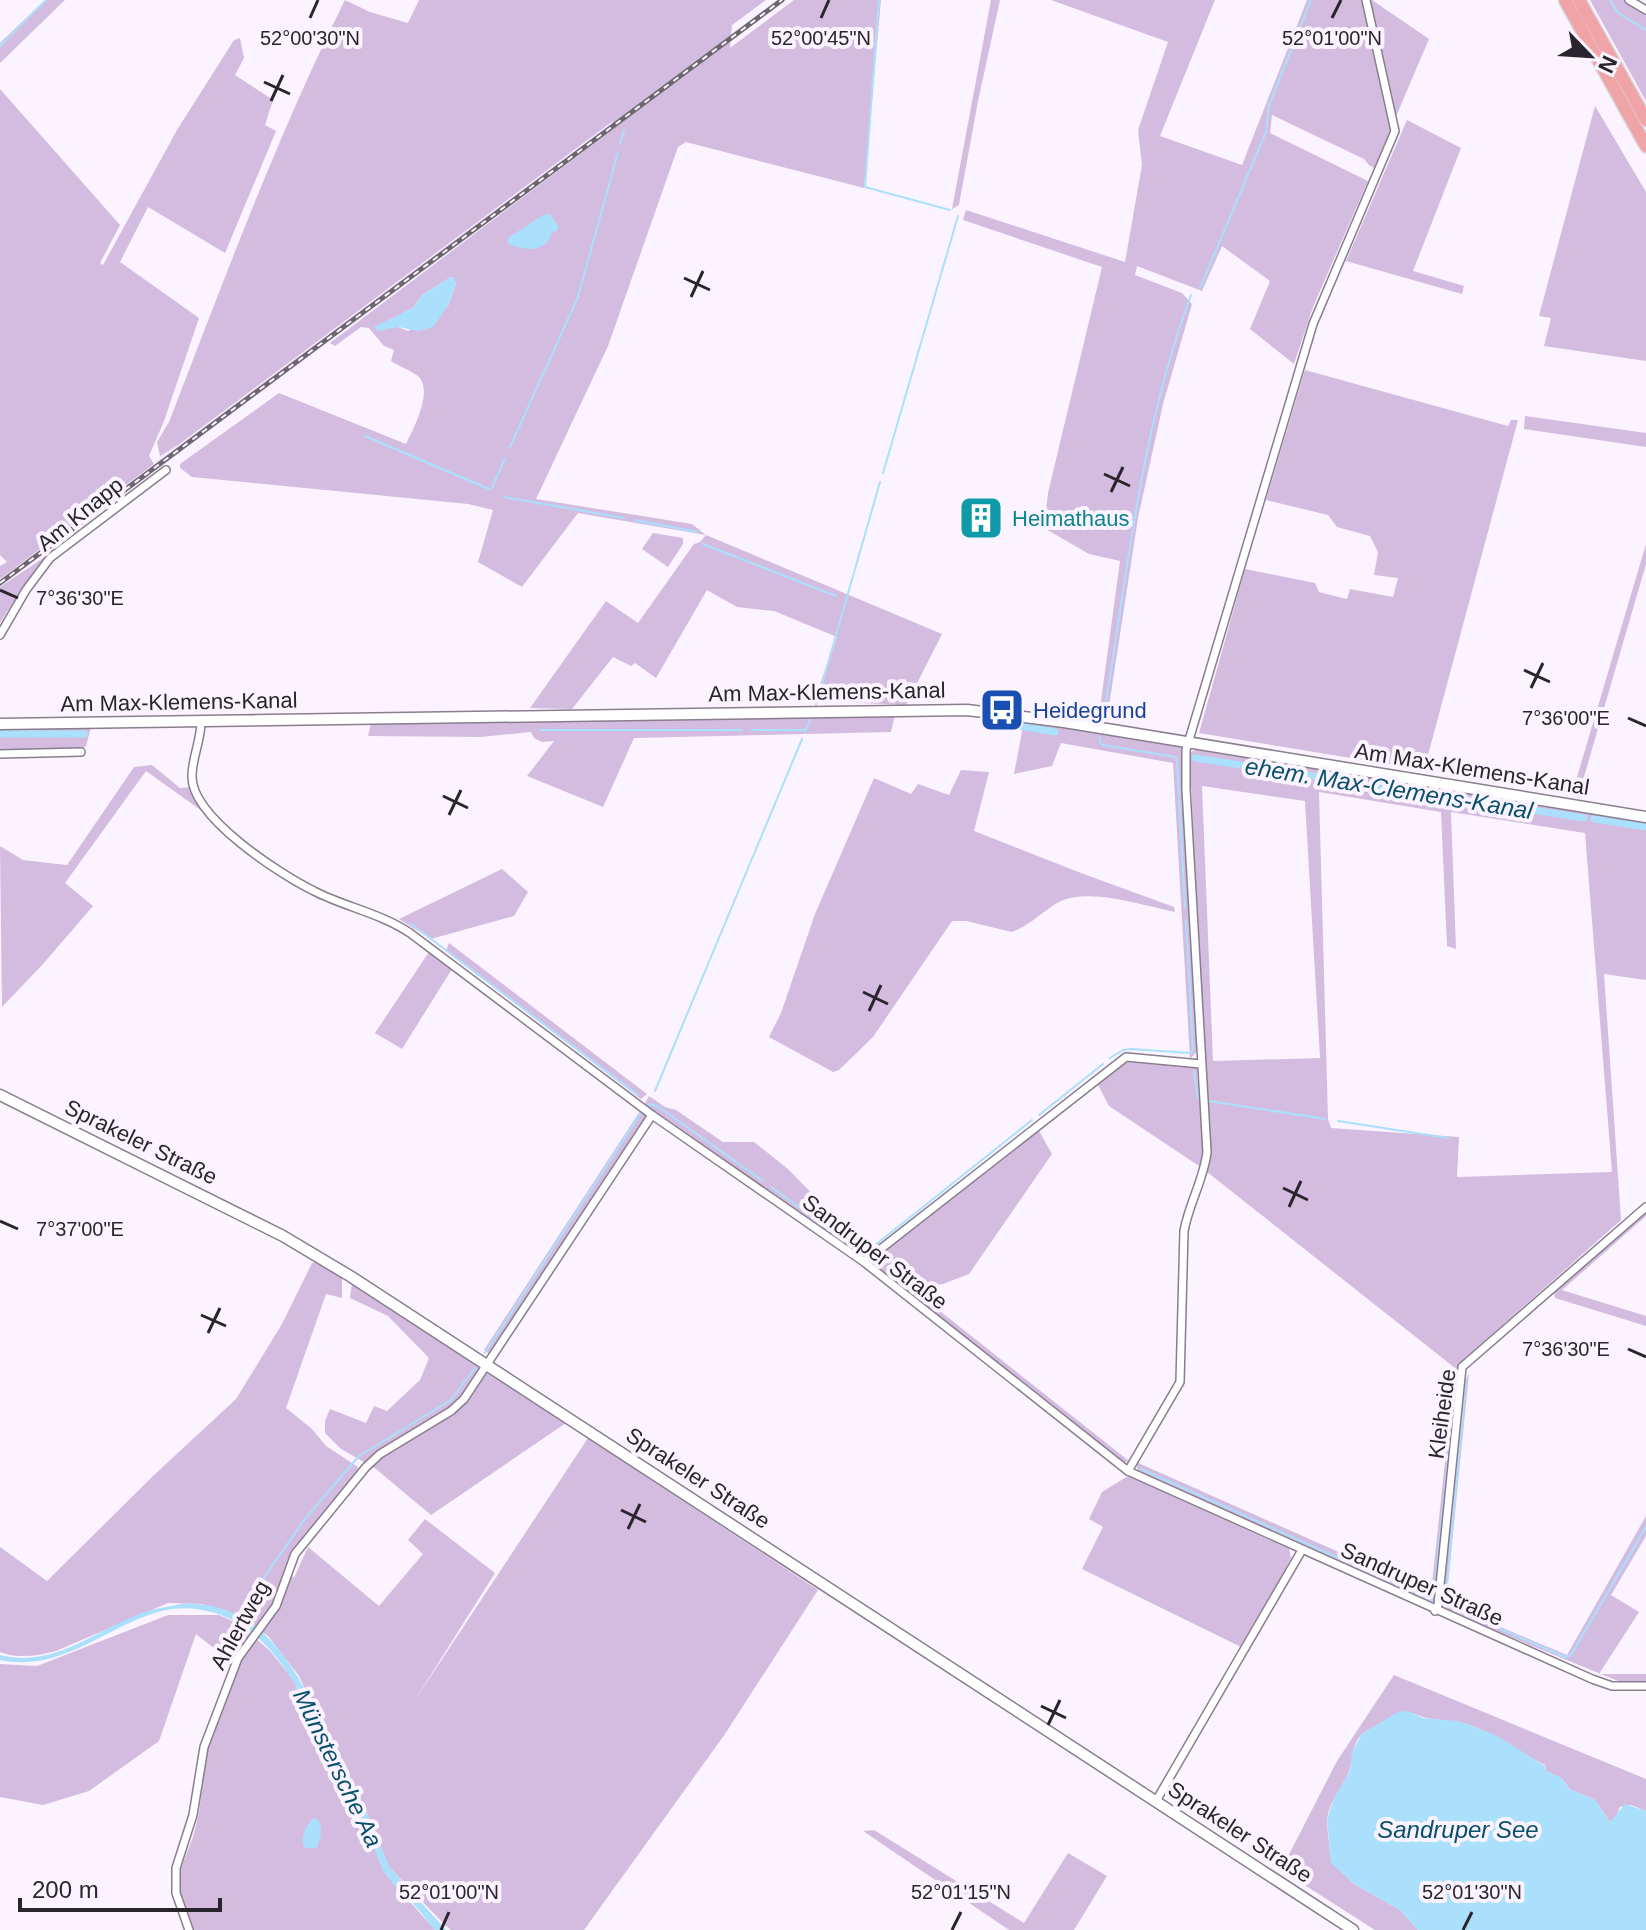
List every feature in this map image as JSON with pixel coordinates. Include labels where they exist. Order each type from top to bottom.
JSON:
[{"type":"highway","points":[[1565,0],[1646,146]]},
{"type":"highway","points":[[1579,0],[1646,120]]},
{"type":"main road","name":"Am Max-Klemens-Kanal","points":[[0,724],[963,710],[1188,742],[1646,817]]},
{"type":"main road","name":"Sprakeler Straße","points":[[0,1095],[283,1236],[390,1301],[1353,1930]]},
{"type":"street","points":[[1128,1471],[1180,1382],[1184,1231],[1205,1170],[1207,1152],[1186,789],[1188,742],[1313,324],[1395,131],[1366,0]]},
{"type":"street","points":[[1629,0],[1646,10]]},
{"type":"street","name":"Am Knapp","points":[[0,635],[32,580],[50,558],[166,470]]},
{"type":"street","name":"Sandruper Straße","points":[[201,722],[192,777],[202,804],[215,823],[303,885],[403,928],[647,1111],[864,1262],[1128,1471],[1435,1611],[1612,1686],[1646,1686]]},
{"type":"street","points":[[0,754],[81,752]]},
{"type":"street","points":[[864,1262],[1126,1057],[1201,1064]]},
{"type":"street","name":"Ahlertweg","points":[[189,1930],[176,1893],[176,1868],[193,1815],[204,1747],[235,1665],[279,1598],[295,1554],[380,1454],[451,1411],[464,1399],[647,1111]]},
{"type":"street","name":"Kleiheide","points":[[1435,1611],[1440,1589],[1462,1367],[1646,1207]]},
{"type":"street","points":[[1156,1801],[1302,1550]]},
{"type":"shaded area","points":[[45,0],[65,0],[0,63],[0,43]]},
{"type":"shaded area","points":[[345,0],[370,12],[408,23],[419,0],[766,0],[732,25],[730,48],[794,0],[881,0],[864,188],[686,142],[678,147],[608,346],[536,499],[692,524],[706,535],[578,513],[522,587],[478,562],[493,510],[468,504],[192,477],[180,468],[180,464],[279,393],[406,444],[423,401],[423,384],[419,377],[391,361],[394,350],[384,346],[369,328],[361,327],[335,346],[330,343],[608,133],[613,121],[160,456],[157,442],[169,422],[252,209]],"holes":[[[451,277],[456,284],[448,306],[408,331],[398,327],[375,327],[413,308],[422,295]]]},
{"type":"shaded area","points":[[777,0],[787,0],[0,587],[0,579],[20,562],[154,464],[160,456]]},
{"type":"shaded area","points":[[991,0],[1000,0],[959,205],[952,209]]},
{"type":"shaded area","points":[[1051,0],[1215,0],[1160,136],[1242,165],[1307,0],[1372,0],[1429,39],[1374,168],[1364,159],[1272,115],[1270,133],[1368,181],[1313,307],[1294,364],[1250,329],[1270,281],[1222,246],[1202,291],[1137,266],[1135,275],[1182,293],[1192,304],[1163,404],[1138,518],[1106,725],[1098,723],[1120,561],[1089,554],[1044,528],[1048,493],[1102,267],[963,220],[966,210],[1125,262],[1142,165],[1138,130],[1168,42]]},
{"type":"shaded area","points":[[1590,0],[1626,0],[1646,13],[1646,101]]},
{"type":"shaded area","points":[[240,38],[244,58],[235,75],[273,100],[265,125],[276,131],[225,253],[148,207],[120,262],[199,318],[149,456],[154,464],[0,579],[0,566],[7,562],[0,555],[0,89],[120,225],[100,263],[103,265],[177,130],[234,40]]},
{"type":"shaded area","points":[[1595,106],[1646,192],[1646,361],[1544,346],[1551,318],[1539,316]]},
{"type":"shaded area","points":[[1407,120],[1461,148],[1413,271],[1464,286],[1462,294],[1346,261]]},
{"type":"shaded area","points":[[1305,370],[1508,426],[1511,420],[1518,420],[1424,770],[1199,733],[1245,569],[1315,583],[1319,592],[1347,599],[1350,589],[1393,597],[1398,578],[1374,575],[1378,552],[1370,536],[1337,527],[1328,515],[1266,500]]},
{"type":"shaded area","points":[[1525,416],[1646,433],[1646,447],[1524,429]]},
{"type":"shaded area","points":[[653,533],[683,538],[683,544],[668,567],[642,549]]},
{"type":"shaded area","points":[[706,535],[942,634],[906,705],[814,701],[837,637],[774,611],[737,607],[707,590],[656,678],[635,663],[631,666],[613,657],[572,709],[530,708],[606,601],[638,623],[694,544]]},
{"type":"shaded area","points":[[1646,544],[1646,564],[1579,794],[1572,794]]},
{"type":"shaded area","points":[[52,552],[24,585],[0,623],[0,587]]},
{"type":"shaded area","points":[[895,715],[891,732],[634,738],[603,807],[527,776],[554,741],[542,742],[534,738],[531,732],[481,737],[368,736],[371,723]]},
{"type":"shaded area","points":[[1024,721],[1179,745],[1182,749],[1198,1045],[1190,1059],[1173,763],[1061,743],[1052,766],[1014,774]]},
{"type":"shaded area","points":[[91,727],[86,746],[82,749],[0,750],[0,728]]},
{"type":"shaded area","points":[[1197,749],[1646,822],[1646,980],[1604,974],[1621,1220],[1461,1362],[1435,1601],[1431,1603],[1138,1471],[1136,1462],[1431,1593],[1455,1368],[1202,1168],[1109,1106],[1097,1083],[1128,1062],[1197,1068],[1199,1101],[1208,1102],[1205,1097],[1191,752]],"holes":[[[1202,786],[1305,801],[1320,1058],[1213,1061]],[[1319,792],[1441,812],[1447,946],[1456,949],[1451,812],[1585,833],[1612,1172],[1457,1177],[1459,1137],[1331,1128],[1328,1119]]]},
{"type":"shaded area","points":[[152,765],[180,788],[190,787],[202,811],[146,771],[65,883],[93,906],[2,1007],[0,846],[23,860],[67,865],[134,767]]},
{"type":"shaded area","points":[[961,770],[989,772],[974,831],[1174,907],[1175,912],[1117,899],[1086,896],[1059,902],[1012,932],[966,921],[952,921],[873,1037],[839,1070],[833,1072],[769,1037],[781,1013],[815,914],[874,778],[911,794],[918,784],[949,795]]},
{"type":"shaded area","points":[[502,869],[528,892],[514,916],[431,939],[399,919]]},
{"type":"shaded area","points":[[449,943],[647,1094],[641,1099],[446,951]]},
{"type":"shaded area","points":[[429,952],[452,969],[402,1049],[375,1033]]},
{"type":"shaded area","points":[[649,1096],[723,1142],[754,1142],[788,1169],[870,1253],[861,1255],[644,1105]]},
{"type":"shaded area","points":[[640,1111],[647,1116],[491,1355],[484,1350]]},
{"type":"shaded area","points":[[1038,1129],[1052,1154],[969,1274],[943,1284],[912,1289],[1129,1461],[1124,1463],[875,1266],[880,1254]]},
{"type":"shaded area","points":[[1646,1211],[1646,1216],[1562,1290],[1646,1316],[1646,1326],[1555,1298],[1554,1293]]},
{"type":"shaded area","points":[[317,1262],[342,1275],[342,1298],[326,1294],[286,1408],[312,1429],[326,1446],[358,1467],[357,1473],[291,1553],[285,1567],[294,1578],[308,1547],[379,1606],[423,1554],[408,1540],[425,1519],[495,1573],[415,1700],[588,1438],[818,1590],[725,1734],[584,1930],[451,1930],[445,1925],[388,1866],[364,1806],[351,1791],[299,1676],[268,1636],[250,1623],[202,1604],[168,1603],[56,1651],[28,1656],[0,1652],[0,1547],[47,1581],[236,1399],[282,1324],[312,1263]]},
{"type":"shaded area","points":[[352,1282],[566,1423],[431,1515],[376,1469],[341,1449],[325,1433],[325,1421],[330,1409],[366,1423],[374,1406],[387,1411],[420,1380],[429,1358],[388,1316],[350,1298]]},
{"type":"shaded area","points":[[1469,1373],[1446,1604],[1567,1655],[1646,1516],[1646,1536],[1611,1595],[1639,1612],[1599,1673],[1442,1609]]},
{"type":"shaded area","points":[[1128,1476],[1289,1549],[1291,1558],[1243,1648],[1082,1569],[1103,1527],[1089,1519],[1102,1492]]},
{"type":"shaded area","points":[[168,1615],[219,1615],[241,1625],[270,1651],[292,1678],[341,1785],[362,1819],[389,1878],[435,1930],[193,1930],[179,1891],[179,1873],[199,1813],[207,1749],[234,1673],[225,1657],[196,1634],[159,1741],[89,1791],[43,1805],[0,1797],[0,1664],[37,1666]]},
{"type":"shaded area","points":[[1601,1674],[1646,1674],[1646,1681],[1618,1681]]},
{"type":"shaded area","points":[[1394,1675],[1646,1779],[1646,1811],[1631,1805],[1620,1807],[1610,1822],[1595,1800],[1571,1790],[1562,1779],[1546,1771],[1545,1765],[1473,1726],[1413,1713],[1368,1730],[1357,1740],[1350,1769],[1327,1820],[1332,1863],[1354,1884],[1400,1910],[1418,1930],[1375,1930],[1281,1870],[1337,1761]]},
{"type":"shaded area","points":[[874,1830],[1024,1923],[1068,1853],[1107,1876],[1074,1930],[1009,1930],[863,1831]]},
{"type":"water","points":[[550,214],[558,226],[545,244],[529,249],[508,244],[508,238],[543,215]]},
{"type":"water","points":[[454,277],[456,284],[448,306],[433,327],[418,331],[398,327],[378,331],[374,327],[413,308],[422,295]]},
{"type":"water","name":"Münstersche Aa","points":[[181,1604],[216,1607],[246,1620],[271,1641],[292,1667],[309,1697],[351,1791],[364,1806],[390,1868],[446,1930],[435,1930],[386,1875],[366,1826],[342,1789],[305,1702],[271,1651],[250,1631],[225,1617],[196,1609],[171,1609],[147,1615],[53,1658],[27,1662],[0,1660],[0,1655],[39,1657],[57,1652],[145,1612]]},
{"type":"water","name":"Sandruper See","points":[[1408,1711],[1423,1718],[1458,1721],[1499,1737],[1545,1766],[1546,1771],[1560,1777],[1571,1790],[1595,1800],[1610,1822],[1625,1804],[1646,1811],[1646,1930],[1418,1930],[1400,1910],[1354,1884],[1331,1863],[1327,1819],[1334,1798],[1350,1771],[1352,1752],[1362,1734],[1398,1712]]},
{"type":"water","points":[[316,1818],[321,1829],[317,1848],[304,1848],[304,1833],[312,1819]]},
{"type":"waterway","points":[[0,46],[46,0]]},
{"type":"waterway","points":[[879,0],[865,187],[950,210]]},
{"type":"waterway","points":[[1200,288],[1266,132],[1269,105],[1311,0]]},
{"type":"waterway","points":[[1610,0],[1618,13],[1646,30]]},
{"type":"waterway","points":[[620,144],[624,130]]},
{"type":"waterway","points":[[510,447],[578,297],[618,152]]},
{"type":"waterway","points":[[883,473],[958,216]]},
{"type":"waterway","points":[[1103,720],[1147,452],[1159,399],[1191,295]]},
{"type":"waterway","points":[[365,436],[489,489]]},
{"type":"waterway","points":[[492,488],[505,458]]},
{"type":"waterway","points":[[816,705],[880,482]]},
{"type":"waterway","points":[[504,497],[624,518]]},
{"type":"waterway","points":[[635,520],[697,532]]},
{"type":"waterway","points":[[703,544],[836,596]]},
{"type":"waterway","points":[[805,732],[810,719]]},
{"type":"waterway","name":"ehem. Max-Clemens-Kanal","points":[[1008,724],[1055,732]]},
{"type":"waterway","points":[[540,730],[742,730]]},
{"type":"waterway","points":[[752,730],[806,730]]},
{"type":"waterway","name":"ehem. Max-Clemens-Kanal","points":[[0,734],[84,734]]},
{"type":"waterway","points":[[1100,737],[1103,745],[1175,757],[1177,760],[1185,908]]},
{"type":"waterway","points":[[655,1091],[802,739]]},
{"type":"waterway","name":"ehem. Max-Clemens-Kanal","points":[[1195,758],[1584,818]]},
{"type":"waterway","name":"ehem. Max-Clemens-Kanal","points":[[1594,819],[1646,827]]},
{"type":"waterway","points":[[1110,1058],[1131,1049],[1191,1053],[1186,920]]},
{"type":"waterway","points":[[410,923],[638,1095]]},
{"type":"waterway","points":[[1039,1115],[1103,1064]]},
{"type":"waterway","points":[[1194,1071],[1197,1097]]},
{"type":"waterway","points":[[1209,1101],[1326,1119]]},
{"type":"waterway","points":[[646,1106],[652,1104],[660,1108],[763,1181]]},
{"type":"waterway","points":[[485,1353],[642,1111]]},
{"type":"waterway","points":[[869,1250],[1032,1120]]},
{"type":"waterway","points":[[1338,1121],[1448,1138]]},
{"type":"waterway","points":[[771,1187],[853,1246]]},
{"type":"waterway","points":[[250,1623],[259,1585],[304,1520],[359,1456],[451,1400],[475,1368]]},
{"type":"waterway","points":[[1431,1600],[1457,1379]]},
{"type":"waterway","points":[[1466,1382],[1445,1605],[1565,1657],[1571,1655],[1646,1527]]},
{"type":"waterway","points":[[1141,1469],[1432,1600]]},
{"type":"railway","points":[[0,583],[782,0]]},
{"type":"place","name":"Heimathaus","points":[[981,518]]},
{"type":"place","name":"Heidegrund","points":[[1002,710]]}]
